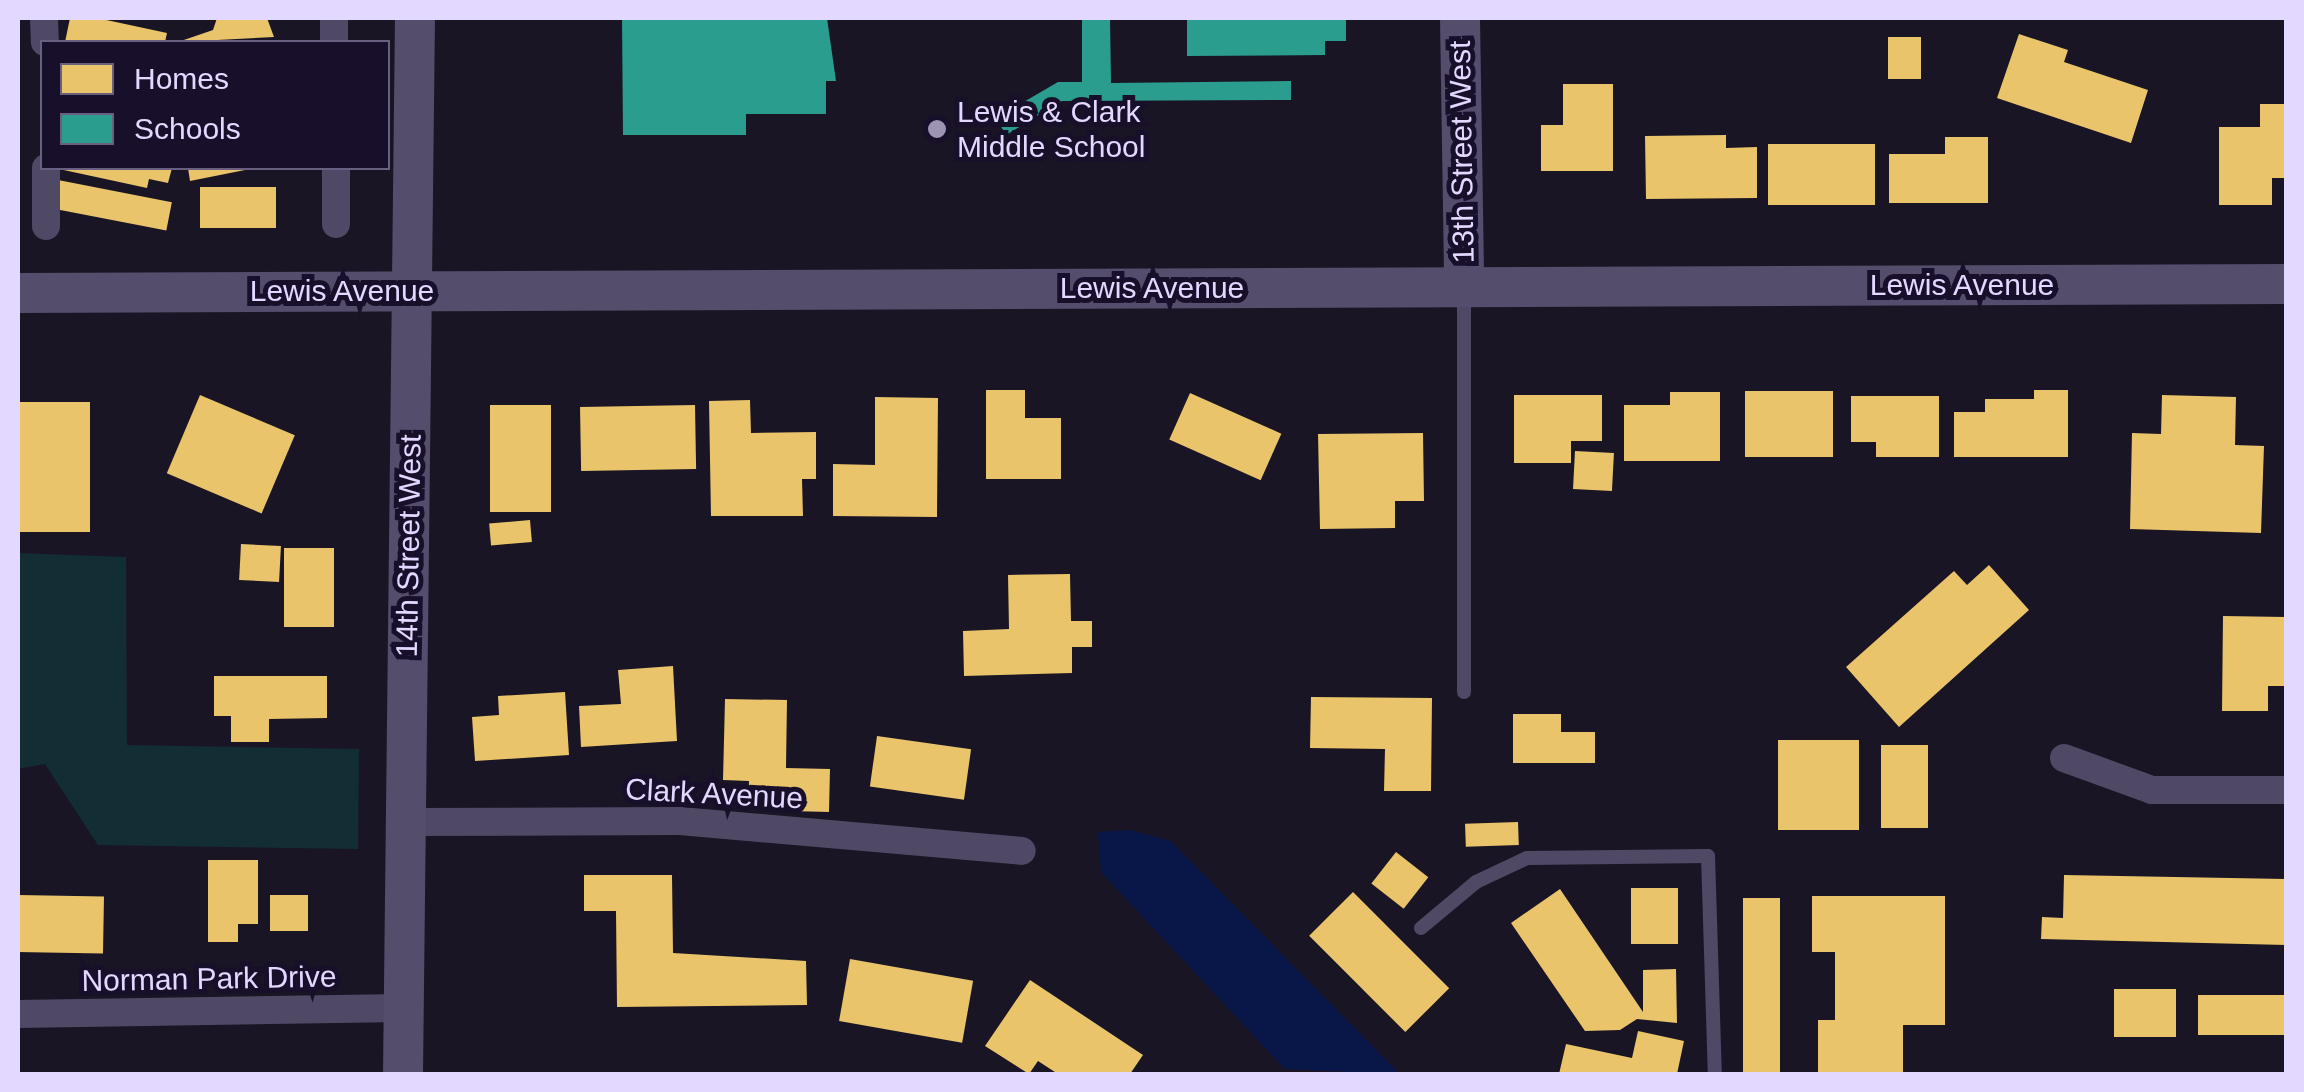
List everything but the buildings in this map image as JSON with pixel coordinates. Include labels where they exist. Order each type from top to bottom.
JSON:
[{"type":"street","name":"14th Street West","points":[[403,1074],[402,822],[414,291],[415,18]]},
{"type":"street","name":"13th Street West","points":[[1460,18],[1464,287]]},
{"type":"street","points":[[46,170],[46,226]]},
{"type":"street","points":[[336,170],[336,224]]},
{"type":"street","name":"Lewis Avenue","points":[[18,292],[2286,284]]},
{"type":"street","points":[[2064,758],[2152,790],[2286,790]]},
{"type":"street","name":"Clark Avenue","points":[[402,822],[680,820],[1022,851]]},
{"type":"street","name":"Norman Park Drive","points":[[18,1014],[402,1008]]},
{"type":"lane","points":[[1464,287],[1464,692]]},
{"type":"lane","points":[[1421,928],[1476,882],[1527,858],[1708,856],[1715,1074]]},
{"type":"green space","points":[[18,553],[126,557],[127,745],[359,749],[358,849],[98,845],[45,764],[18,769]]},
{"type":"shaded area","points":[[1130,830],[1171,841],[1400,1074],[1285,1069],[1101,872],[1098,832]]},
{"type":"place","name":"Lewis & Clark Middle School","points":[[937,129]]}]
